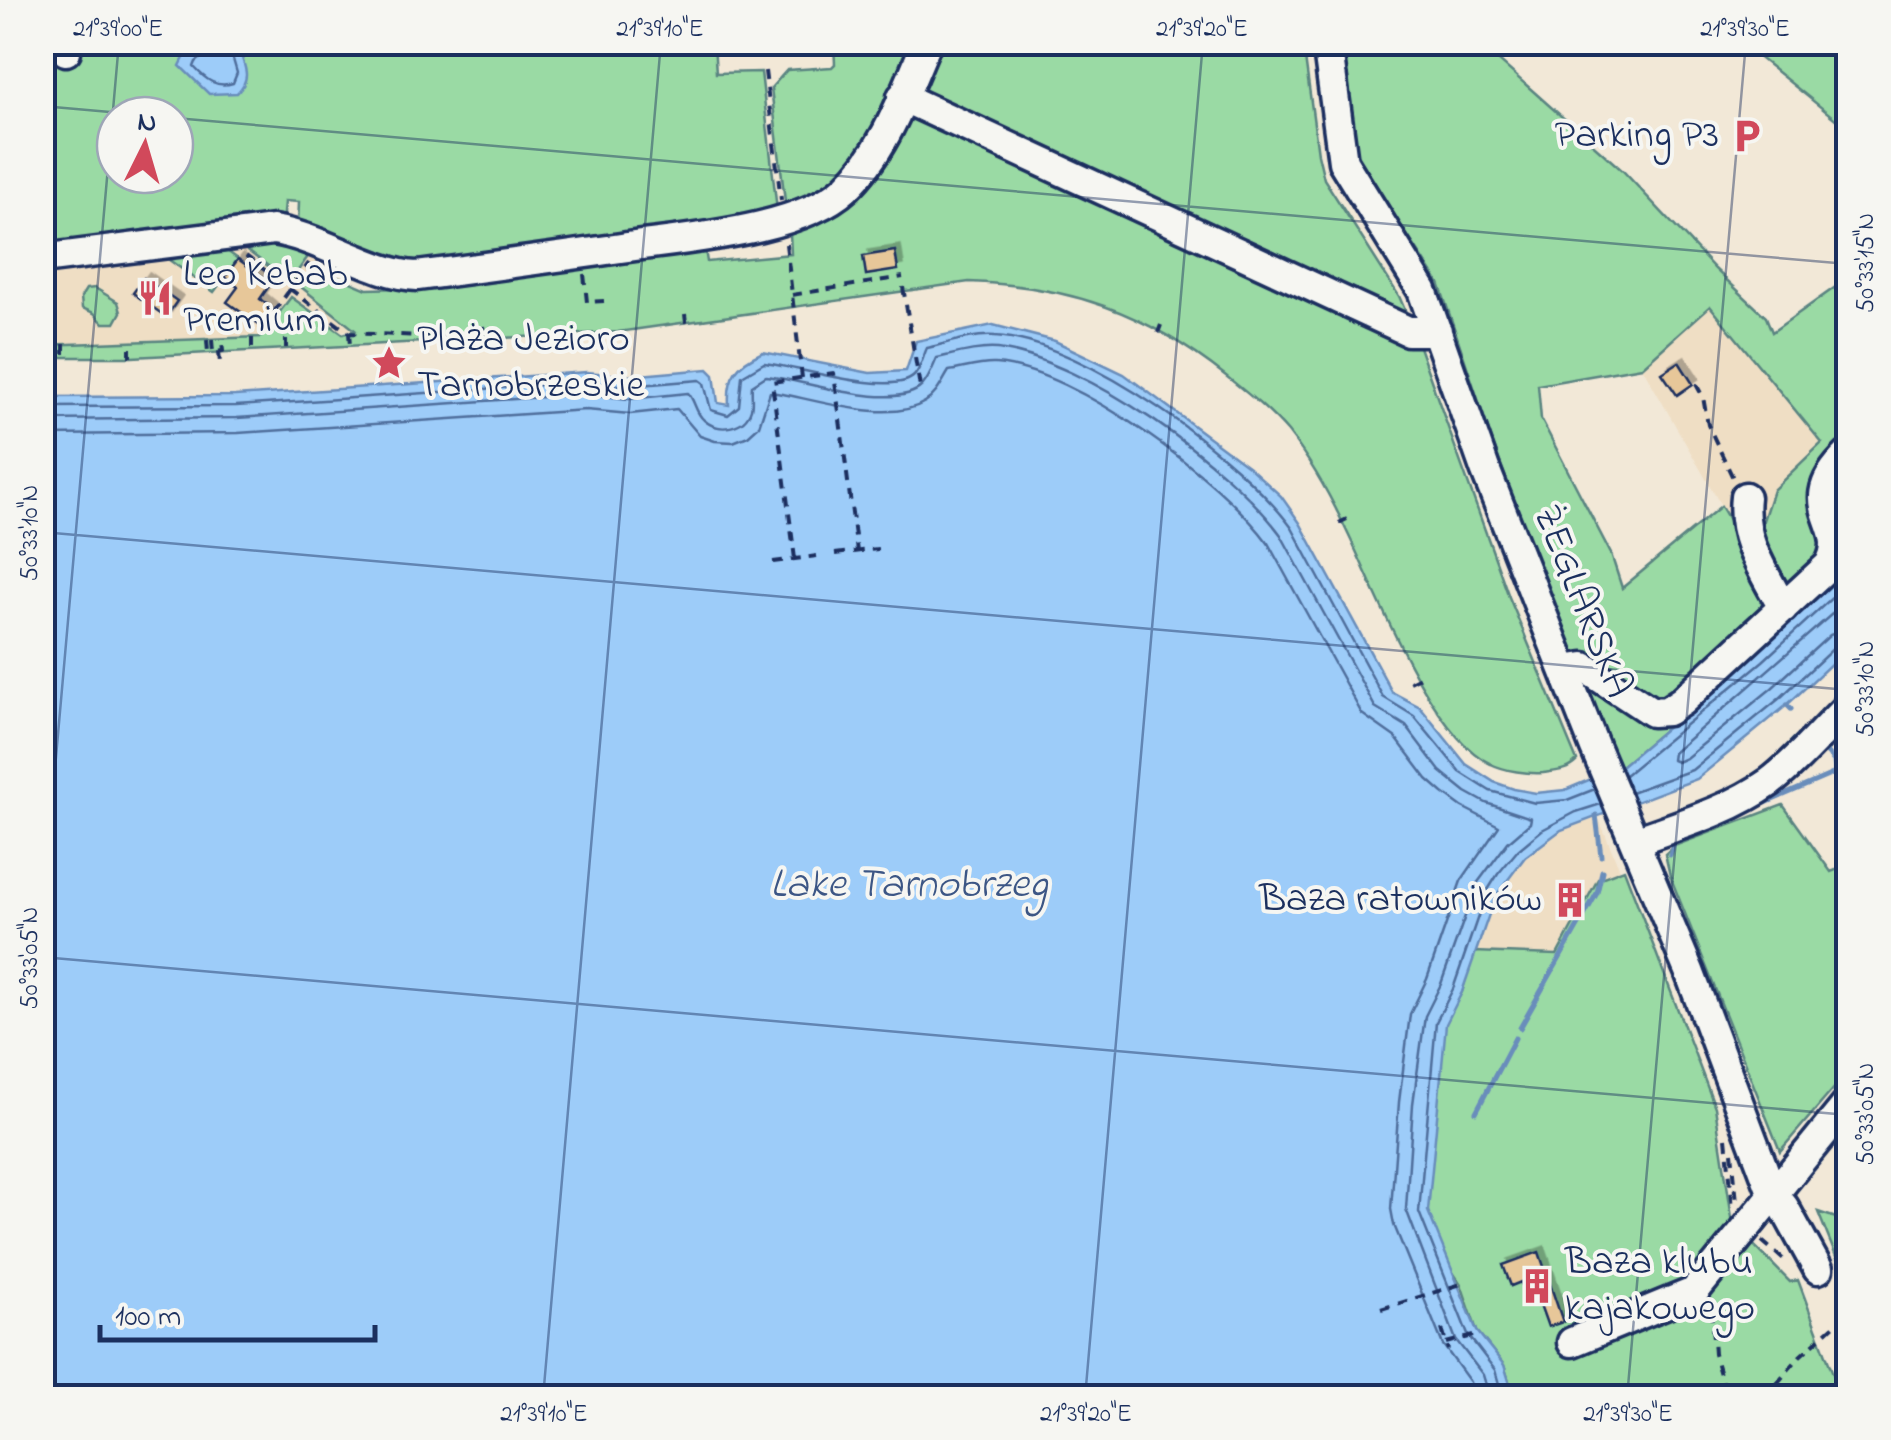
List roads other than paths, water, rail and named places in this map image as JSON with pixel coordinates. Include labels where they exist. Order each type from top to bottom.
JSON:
[{"type":"street","points":[[42,259],[273,230],[324,243],[407,276],[700,237],[783,219],[821,205],[842,192],[862,172],[926,42]]},
{"type":"street","name":"ŻEGLARSKA","points":[[1327,42],[1343,162],[1422,290],[1484,469],[1689,971],[1772,1192],[1818,1269]]},
{"type":"street","points":[[902,97],[1408,331],[1437,331]]},
{"type":"street","points":[[1564,670],[1584,667],[1652,712],[1666,711],[1682,701],[1834,557],[1834,540],[1822,494],[1830,474],[1848,455]]},
{"type":"street","points":[[1745,497],[1744,528],[1749,543],[1783,608]]},
{"type":"street","points":[[1632,832],[1699,819],[1760,788],[1773,780],[1848,706]]},
{"type":"street","points":[[1572,1342],[1697,1288],[1848,1102]]},
{"type":"water","points":[[206,43],[238,44],[246,75],[237,93],[209,94],[180,66],[185,56]]},
{"type":"water","name":"Lake Tarnobrzeg","points":[[993,325],[1055,341],[1124,374],[1249,467],[1281,496],[1300,523],[1392,692],[1420,707],[1466,764],[1494,782],[1514,789],[1536,793],[1565,790],[1620,767],[1848,570],[1848,648],[1787,705],[1697,779],[1561,830],[1525,857],[1495,897],[1462,992],[1446,1024],[1428,1211],[1477,1331],[1504,1365],[1514,1397],[43,1397],[42,397],[235,396],[587,372],[628,376],[708,369],[714,375],[718,403],[729,405],[732,378],[746,361],[763,352],[870,373],[906,371],[916,341]]},
{"type":"waterway","points":[[1787,705],[1791,709]]},
{"type":"waterway","points":[[1754,808],[1835,773],[1834,761],[1822,747]]},
{"type":"waterway","points":[[1835,760],[1848,751]]},
{"type":"waterway","points":[[1596,815],[1601,856]]},
{"type":"waterway","points":[[1670,855],[1675,840]]},
{"type":"waterway","points":[[1520,1028],[1597,893],[1602,871]]},
{"type":"waterway","points":[[1476,1112],[1515,1038]]},
{"type":"place","name":"Parking P3","points":[[1747,136]]},
{"type":"place","name":"Leo Kebab Premium","points":[[155,298]]},
{"type":"place","name":"Plaża Jezioro Tarnobrzeskie","points":[[389,363]]},
{"type":"place","name":"Baza ratowników","points":[[1570,900]]},
{"type":"place","name":"Baza klubu kajakowego","points":[[1537,1286]]}]
